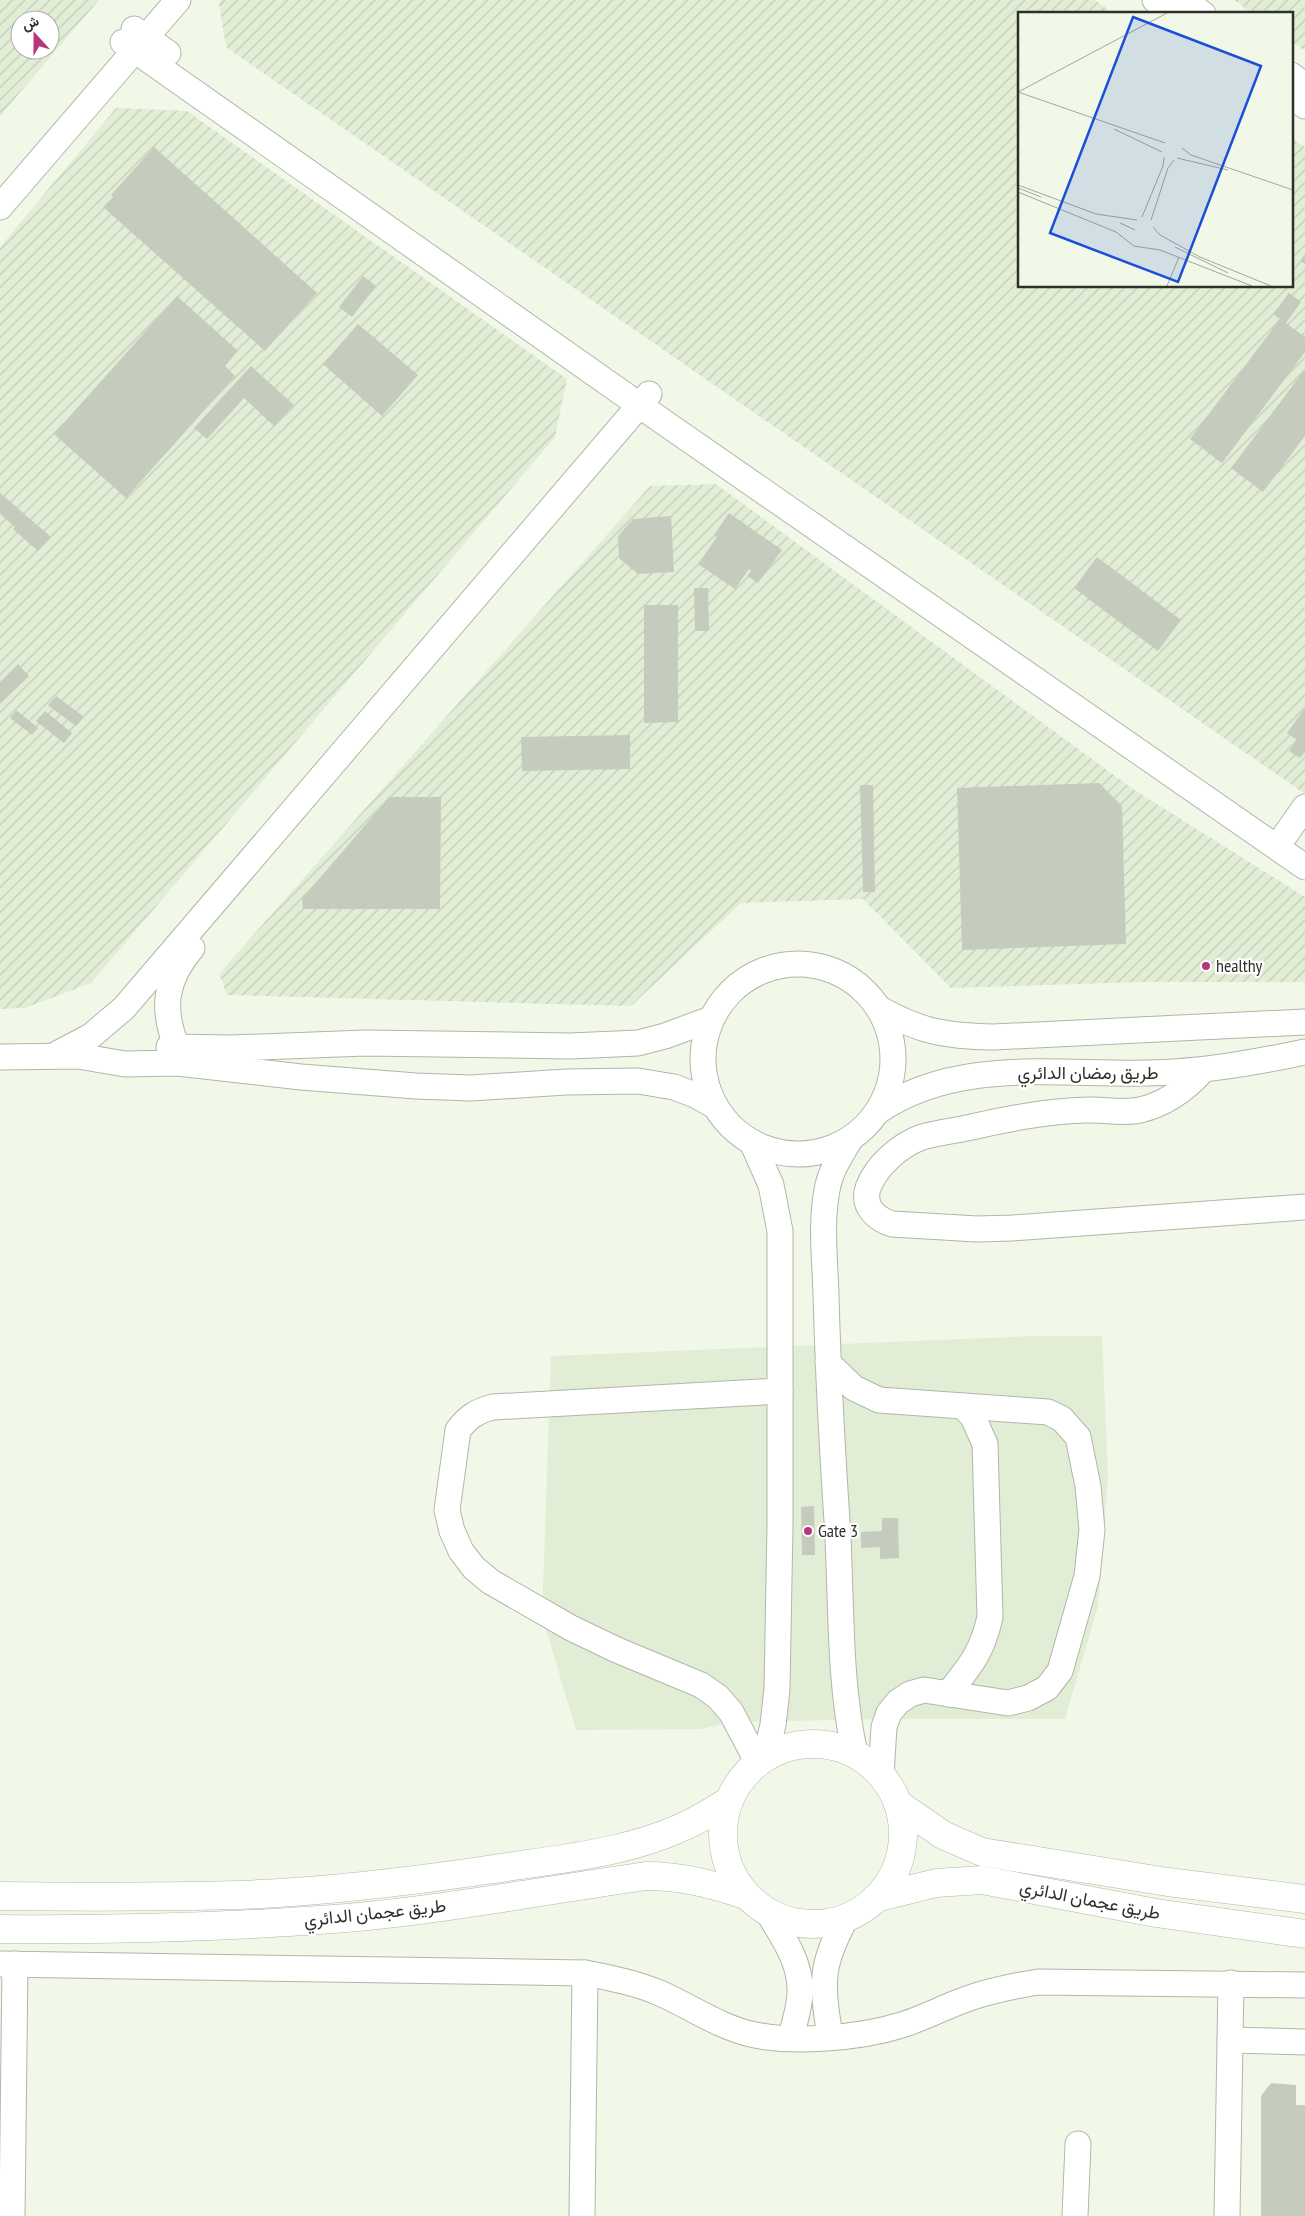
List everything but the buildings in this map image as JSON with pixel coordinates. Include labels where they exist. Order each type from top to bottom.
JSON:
[{"type":"main road","points":[[810,1744],[833,1746],[855,1754],[881,1775],[898,1804],[903,1829],[901,1854],[892,1878],[876,1898],[862,1910],[846,1918],[821,1924],[794,1923],[769,1914],[745,1894],[728,1866],[722,1833],[729,1801],[741,1780],[762,1760],[787,1748],[810,1744]]},
{"type":"main road","name":"طريق عجمان الدائري","points":[[0,1896],[145,1897],[241,1894],[344,1887],[442,1876],[606,1851],[638,1843],[693,1822],[729,1801]]},
{"type":"main road","name":"طريق عجمان الدائري","points":[[898,1804],[943,1835],[982,1852],[1194,1886],[1305,1899]]},
{"type":"main road","name":"طريق عجمان الدائري","points":[[0,1929],[242,1925],[348,1918],[455,1906],[646,1876],[674,1876],[745,1894]]},
{"type":"main road","name":"طريق عجمان الدائري","points":[[876,1898],[936,1883],[982,1880],[1156,1913],[1305,1934]]},
{"type":"street","points":[[0,207],[135,40],[159,0]]},
{"type":"street","points":[[0,185],[135,40],[178,0]]},
{"type":"street","points":[[1155,0],[1171,12]]},
{"type":"street","points":[[1184,0],[1200,12]]},
{"type":"street","points":[[135,40],[1305,867]]},
{"type":"street","points":[[1292,76],[1305,85]]},
{"type":"street","points":[[1292,97],[1305,106]]},
{"type":"street","points":[[650,404],[1305,853]]},
{"type":"street","points":[[177,1047],[170,1030],[167,1011],[168,992],[174,974],[184,958],[650,404]]},
{"type":"street","points":[[53,1056],[91,1036],[124,1008],[650,404]]},
{"type":"street","points":[[1283,838],[1305,807]]},
{"type":"street","points":[[851,1138],[827,1149],[802,1154],[776,1152],[752,1142],[731,1127],[715,1106],[704,1078],[703,1048],[711,1019],[727,995],[750,976],[778,965],[808,964],[836,970],[861,986],[880,1009],[891,1034],[894,1061],[889,1088],[877,1112],[851,1138],[834,1165],[828,1185],[825,1206],[829,1407],[844,1440],[852,1524],[852,1585],[841,1645],[848,1723],[855,1754]]},
{"type":"street","name":"طريق رمضان الدائري","points":[[880,1009],[923,1030],[954,1036],[1002,1037],[1305,1022]]},
{"type":"street","points":[[78,1056],[117,1048],[231,1048],[365,1043],[570,1046],[638,1043],[665,1036],[711,1019]]},
{"type":"street","name":"طريق رمضان الدائري","points":[[877,1112],[896,1099],[923,1087],[957,1078],[996,1073],[1146,1073],[1203,1070],[1305,1052]]},
{"type":"street","points":[[0,1057],[78,1056],[125,1064],[187,1064],[301,1077],[416,1086],[470,1088],[566,1082],[638,1081],[674,1087],[715,1106]]},
{"type":"street","points":[[1203,1070],[1178,1094],[1159,1104],[1140,1110],[1122,1112],[1087,1110],[1015,1117],[922,1138],[899,1149],[881,1167],[868,1188],[867,1201],[872,1212],[881,1220],[892,1224],[991,1229],[1305,1207]]},
{"type":"street","points":[[752,1142],[771,1185],[780,1231],[779,1398],[791,1435],[795,1456],[796,1572],[778,1640],[777,1689],[773,1725],[762,1760]]},
{"type":"street","points":[[828,1363],[854,1388],[879,1400],[1048,1412],[1062,1419],[1078,1437],[1088,1486],[1092,1530],[1087,1576],[1060,1671],[1047,1688],[1028,1698],[1008,1703],[924,1690],[910,1694],[898,1702],[889,1713],[884,1727],[881,1775]]},
{"type":"street","points":[[762,1760],[731,1712],[718,1697],[701,1685],[594,1639],[491,1582],[474,1568],[462,1551],[452,1531],[447,1510],[458,1430],[466,1419],[479,1410],[493,1407],[779,1398]]},
{"type":"street","points":[[948,1694],[977,1657],[985,1639],[990,1617],[985,1444],[973,1417],[963,1406]]},
{"type":"street","points":[[769,1914],[791,1952],[799,1972],[800,1993],[791,2038]]},
{"type":"street","points":[[830,2037],[823,1992],[824,1974],[836,1937],[846,1918]]},
{"type":"street","points":[[12,2216],[8,1964],[585,1973],[624,1980],[660,1993],[724,2026],[756,2035],[791,2038],[865,2034],[898,2026],[965,1999],[1001,1988],[1038,1982],[1305,1985]]},
{"type":"street","points":[[582,2216],[585,1973]]},
{"type":"street","points":[[1227,2216],[1231,1983]]},
{"type":"street","points":[[1230,2040],[1305,2042]]},
{"type":"street","points":[[1075,2216],[1078,2144]]},
{"type":"shaded area","points":[[0,0],[99,0],[60,46],[60,10],[10,10],[10,60],[48,60],[0,116]]},
{"type":"shaded area","points":[[221,0],[1095,0],[1111,12],[1018,12],[1018,288],[1292,288],[1292,139],[1305,147],[1305,794],[226,47],[219,3]]},
{"type":"shaded area","points":[[1234,0],[1305,0],[1305,51],[1292,42],[1292,12],[1250,12]]},
{"type":"shaded area","points":[[116,108],[187,111],[567,379],[555,437],[91,983],[25,1008],[0,1009],[0,247]]},
{"type":"shaded area","points":[[716,484],[1133,789],[1305,897],[1305,982],[1141,982],[951,988],[863,899],[741,903],[631,1006],[227,995],[219,974],[650,486]]},
{"type":"shaded area","points":[[1037,1336],[1102,1336],[1108,1477],[1098,1606],[1065,1719],[894,1719],[733,1722],[701,1729],[576,1730],[542,1616],[551,1356]]},
{"type":"place","name":"healthy","points":[[1206,966]]},
{"type":"place","name":"Gate 3","points":[[808,1531]]}]
